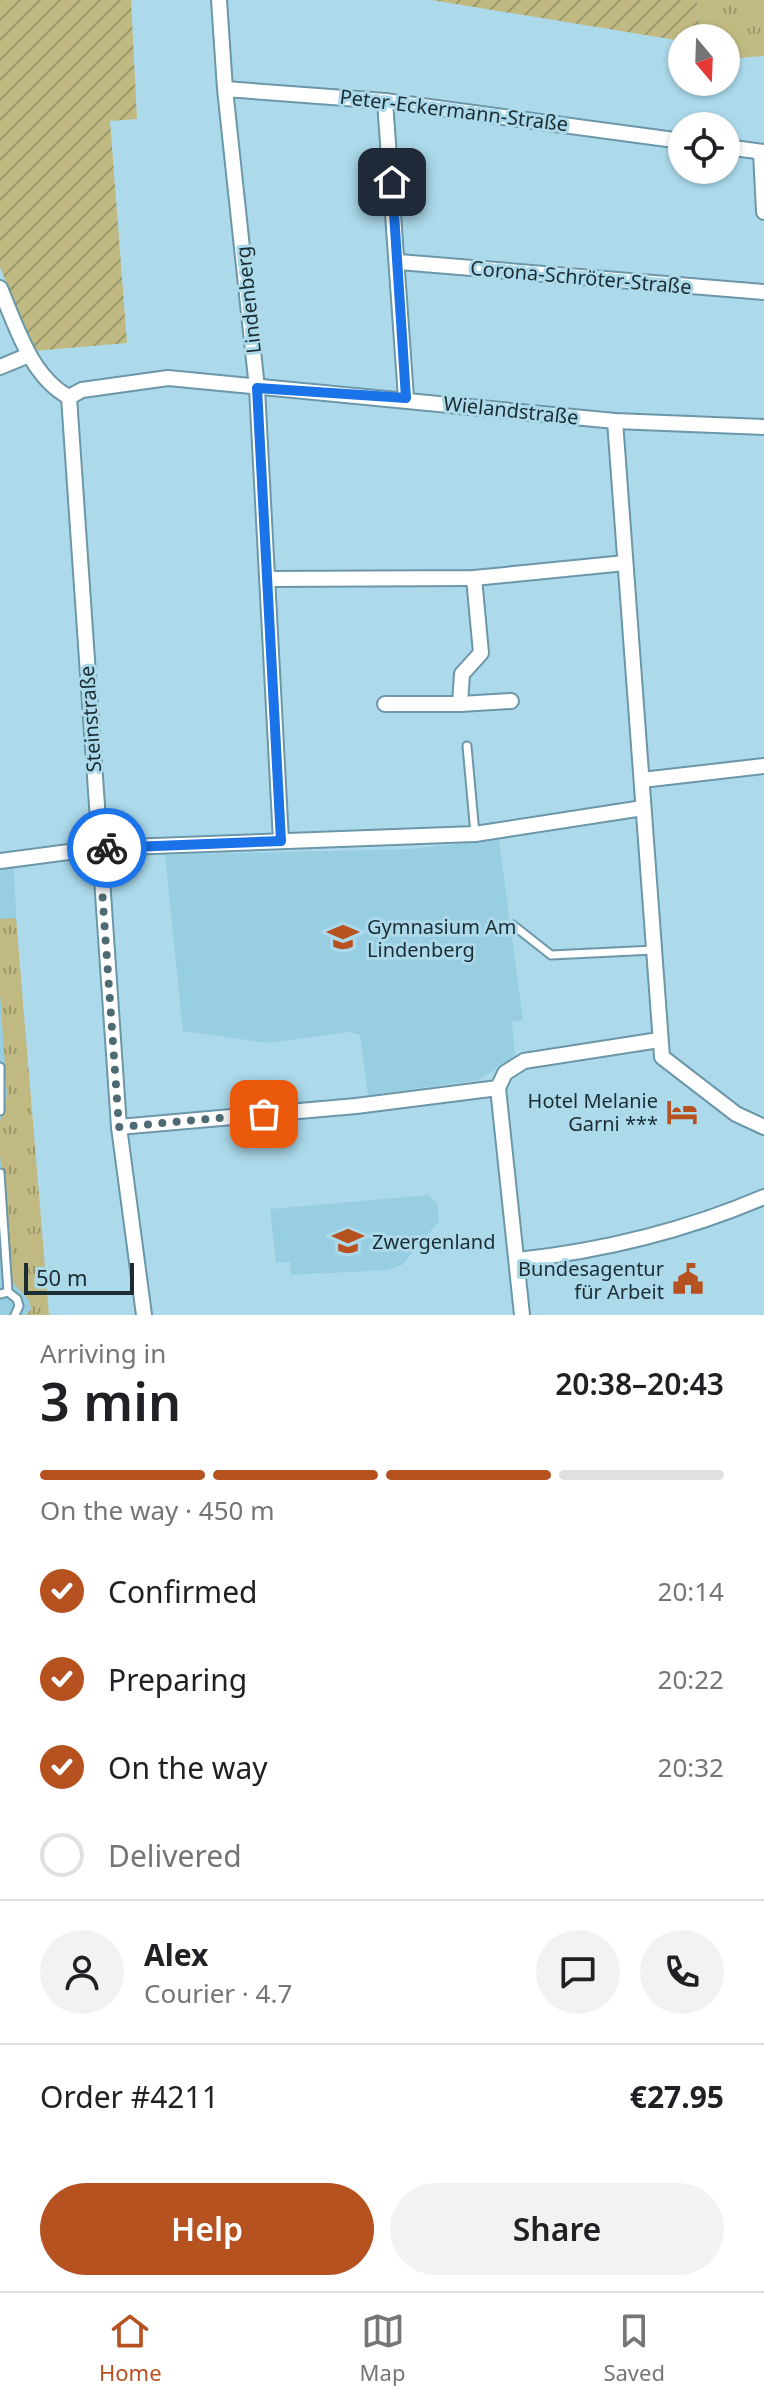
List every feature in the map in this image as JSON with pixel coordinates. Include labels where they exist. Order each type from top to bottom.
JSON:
[{"type":"street","name":"Lindenberg","points":[[219,0],[225,89],[257,388],[281,841]]},
{"type":"street","name":"Peter-Eckermann-Straße","points":[[225,89],[385,101],[668,139]]},
{"type":"street","points":[[385,101],[399,262],[406,398]]},
{"type":"street","points":[[740,149],[762,152],[764,212]]},
{"type":"street","name":"Corona-Schröter-Straße","points":[[399,262],[764,292]]},
{"type":"street","points":[[0,288],[29,355],[56,390],[69,397]]},
{"type":"street","points":[[0,367],[29,355]]},
{"type":"street","name":"Wielandstraße","points":[[69,397],[82,390],[168,378],[257,388],[406,398],[615,421],[764,427]]},
{"type":"street","name":"Steinstraße","points":[[69,397],[119,1127],[144,1315]]},
{"type":"street","points":[[615,421],[662,1057],[736,1114],[764,1127]]},
{"type":"street","points":[[267,579],[474,578],[625,563]]},
{"type":"street","points":[[460,704],[462,674],[481,653],[474,578]]},
{"type":"street","points":[[385,704],[511,701]]},
{"type":"street","points":[[642,780],[764,766]]},
{"type":"street","points":[[0,861],[99,848],[475,834],[643,808]]},
{"type":"street","points":[[522,1315],[498,1088],[505,1073],[524,1061],[659,1040]]},
{"type":"street","points":[[119,1127],[356,1106],[498,1088]]},
{"type":"street","points":[[518,1260],[632,1240],[764,1197]]},
{"type":"lane","points":[[467,746],[475,834]]},
{"type":"lane","points":[[513,925],[551,955],[654,950]]},
{"type":"lane","points":[[0,1067],[0,1111]]},
{"type":"lane","points":[[0,1173],[4,1293],[19,1303],[15,1315]]},
{"type":"shaded area","name":"Gymnasium Am Lindenberg","points":[[499,840],[523,1020],[512,1022],[515,1056],[479,1080],[368,1095],[360,1035],[349,1032],[268,1043],[183,1031],[165,855],[410,849]]},
{"type":"shaded area","points":[[14,866],[24,1101],[45,1315],[0,1315],[0,868]]},
{"type":"shaded area","name":"Zwergenland","points":[[429,1195],[438,1204],[439,1221],[402,1265],[387,1270],[291,1275],[290,1262],[276,1263],[270,1209]]},
{"type":"green space","points":[[0,0],[131,0],[137,119],[110,121],[127,343],[34,351],[0,267]]},
{"type":"green space","points":[[431,0],[697,0],[699,24],[668,24],[668,39]]},
{"type":"green space","points":[[697,0],[764,0],[764,56],[740,58],[740,24],[699,24]]},
{"type":"green space","points":[[16,918],[49,1315],[26,1315],[31,1309],[29,1300],[12,1282],[0,1154],[0,1122],[7,1096],[0,993],[0,919]]},
{"type":"way so far","points":[[107,848],[99,848],[119,1127],[264,1114]]},
{"type":"place","name":"Gymnasium Am Lindenberg","points":[[343,937]]},
{"type":"place","name":"Hotel Melanie Garni ***","points":[[682,1112]]},
{"type":"place","name":"Zwergenland","points":[[348,1241]]},
{"type":"place","name":"Bundesagentur für Arbeit","points":[[688,1279]]},
{"type":"route","points":[[107,848],[281,841],[257,388],[406,398],[392,182]]}]
